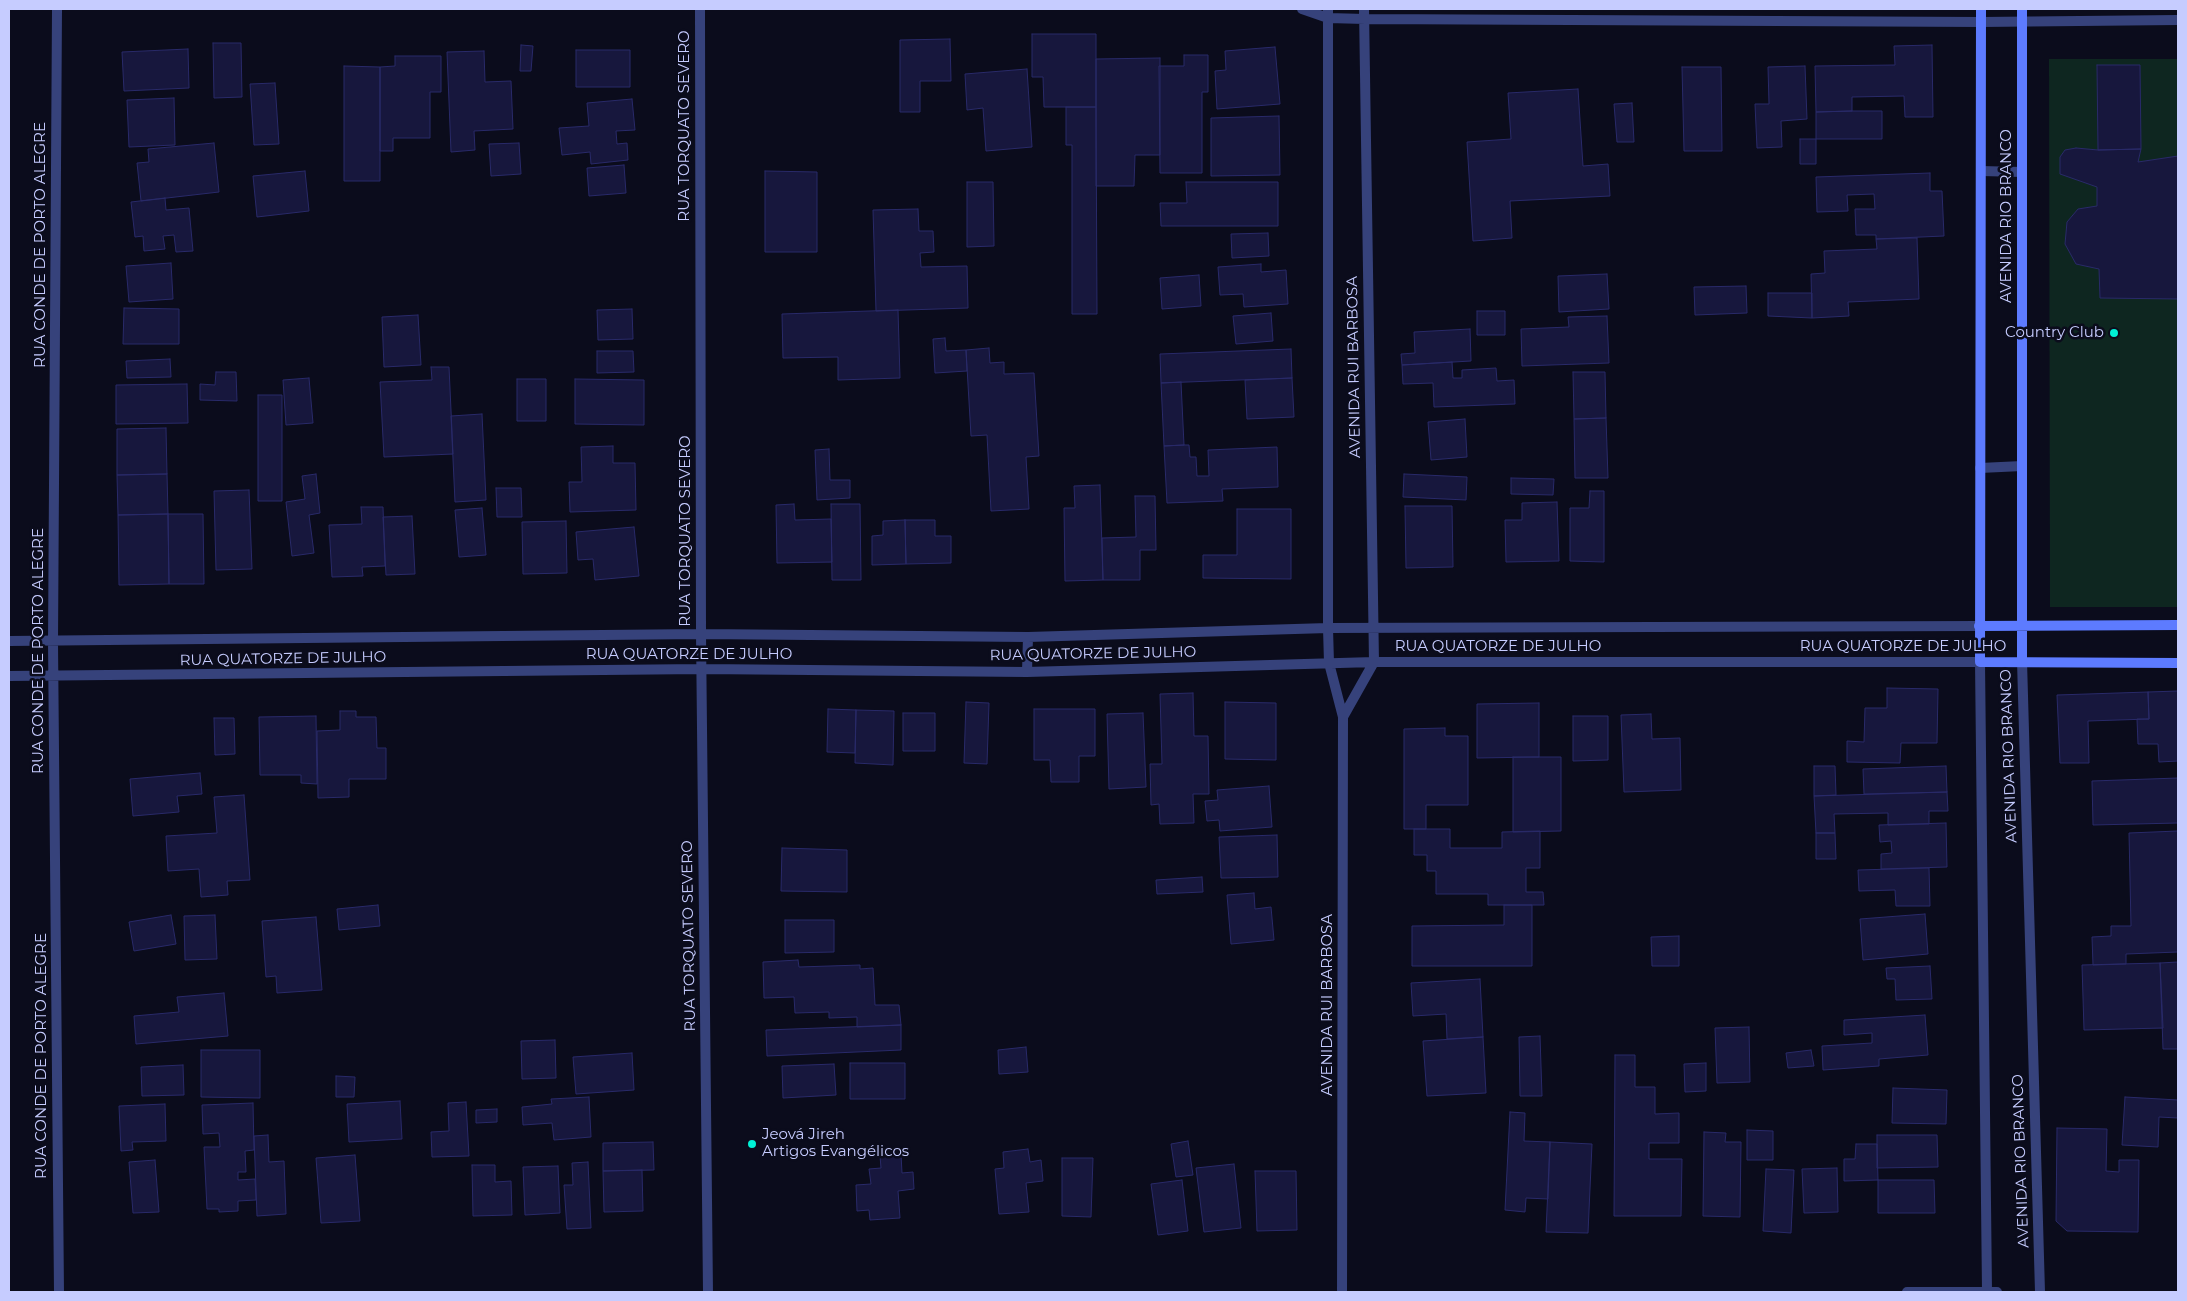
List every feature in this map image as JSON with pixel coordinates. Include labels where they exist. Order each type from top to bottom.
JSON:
[{"type":"street","name":"RUA CONDE DE PORTO ALEGRE","points":[[57,9],[53,642],[59,1292]]},
{"type":"street","name":"RUA TORQUATO SEVERO","points":[[700,9],[701,634],[708,1292]]},
{"type":"street","points":[[1302,9],[1328,14],[1981,22],[2178,20]]},
{"type":"street","name":"AVENIDA RIO BRANCO","points":[[1981,9],[1979,626],[1987,1292]]},
{"type":"street","name":"AVENIDA RIO BRANCO","points":[[2022,9],[2022,661],[2040,1292]]},
{"type":"street","name":"AVENIDA RUI BARBOSA","points":[[1328,14],[1328,628],[1329,663],[1343,717],[1342,1292]]},
{"type":"street","name":"AVENIDA RUI BARBOSA","points":[[1343,717],[1374,662],[1364,14]]},
{"type":"street","points":[[1981,171],[2022,172]]},
{"type":"street","points":[[1980,468],[2022,466]]},
{"type":"street","name":"RUA QUATORZE DE JULHO","points":[[9,641],[701,634],[1028,637],[1328,628],[2178,625]]},
{"type":"street","points":[[1027,672],[1028,637]]},
{"type":"street","name":"RUA QUATORZE DE JULHO","points":[[9,676],[702,669],[1027,672],[1374,662],[2022,661],[2178,663]]},
{"type":"street","points":[[1907,1292],[1997,1292]]},
{"type":"green space","name":"Country Club","points":[[2049,59],[2178,59],[2178,607],[2050,607]]},
{"type":"building","points":[[1032,34],[1096,34],[1096,107],[1044,107],[1043,77],[1032,77]]},
{"type":"building","points":[[950,39],[951,81],[920,81],[920,112],[900,112],[900,40]]},
{"type":"building","points":[[213,43],[241,43],[242,97],[214,98]]},
{"type":"building","points":[[521,45],[533,46],[531,71],[520,71]]},
{"type":"building","points":[[1932,45],[1933,117],[1905,117],[1904,96],[1852,97],[1852,111],[1816,112],[1815,66],[1895,65],[1894,46]]},
{"type":"building","points":[[1275,47],[1280,104],[1217,109],[1215,71],[1226,70],[1225,51]]},
{"type":"building","points":[[188,49],[189,88],[124,91],[122,52]]},
{"type":"building","points":[[576,50],[630,50],[630,87],[576,87]]},
{"type":"building","points":[[484,51],[485,82],[511,81],[513,129],[474,131],[475,150],[451,152],[447,52]]},
{"type":"building","points":[[1184,55],[1208,55],[1208,92],[1202,92],[1202,173],[1160,173],[1159,66],[1184,66]]},
{"type":"building","points":[[395,56],[441,56],[441,92],[430,92],[430,138],[393,138],[393,151],[380,151],[380,67],[395,66]]},
{"type":"building","points":[[1160,58],[1160,155],[1135,155],[1134,186],[1096,186],[1096,59]]},
{"type":"building","points":[[2097,65],[2140,65],[2141,149],[2098,150]]},
{"type":"building","points":[[344,66],[380,67],[380,181],[344,181]]},
{"type":"building","points":[[1805,66],[1807,119],[1781,121],[1782,147],[1757,148],[1755,104],[1769,104],[1768,67]]},
{"type":"building","points":[[1682,67],[1721,67],[1722,151],[1684,151]]},
{"type":"building","points":[[1027,69],[1032,147],[986,151],[983,108],[967,110],[965,74]]},
{"type":"building","points":[[275,83],[279,144],[254,145],[250,84]]},
{"type":"building","points":[[1578,89],[1583,166],[1608,164],[1610,196],[1510,201],[1512,238],[1473,241],[1467,142],[1511,139],[1508,93]]},
{"type":"building","points":[[174,98],[175,145],[129,147],[127,100]]},
{"type":"building","points":[[632,99],[635,130],[616,131],[617,144],[627,143],[628,160],[591,164],[590,152],[562,155],[559,128],[589,126],[587,103]]},
{"type":"building","points":[[1632,103],[1634,142],[1617,142],[1614,104]]},
{"type":"building","points":[[1066,107],[1096,107],[1097,314],[1072,314],[1072,145],[1066,145]]},
{"type":"building","points":[[1882,111],[1882,139],[1816,139],[1816,112]]},
{"type":"building","points":[[1279,116],[1280,175],[1211,176],[1211,118]]},
{"type":"building","points":[[1800,139],[1816,139],[1816,164],[1800,164]]},
{"type":"building","points":[[214,143],[219,192],[141,201],[137,163],[149,162],[148,149]]},
{"type":"building","points":[[519,143],[521,174],[491,176],[489,144]]},
{"type":"building","points":[[2076,148],[2098,150],[2141,149],[2138,162],[2178,156],[2178,299],[2100,298],[2099,269],[2076,264],[2065,244],[2067,222],[2078,209],[2097,206],[2097,187],[2060,174],[2060,157],[2065,150]]},
{"type":"building","points":[[624,165],[626,193],[589,196],[587,168]]},
{"type":"building","points":[[305,171],[309,211],[257,217],[253,176]]},
{"type":"building","points":[[765,171],[817,172],[817,252],[765,252]]},
{"type":"building","points":[[1930,173],[1930,191],[1942,191],[1944,236],[1876,239],[1876,235],[1856,235],[1855,209],[1875,209],[1874,194],[1847,195],[1848,211],[1817,212],[1816,177]]},
{"type":"building","points":[[967,182],[993,182],[994,246],[967,247]]},
{"type":"building","points":[[1186,182],[1278,182],[1278,226],[1161,226],[1160,203],[1187,203]]},
{"type":"building","points":[[165,198],[166,210],[189,208],[193,251],[176,252],[174,235],[163,236],[165,249],[144,251],[143,236],[135,237],[131,202]]},
{"type":"building","points":[[918,209],[919,231],[933,231],[934,252],[920,253],[921,267],[967,266],[968,308],[876,311],[873,210]]},
{"type":"building","points":[[1268,233],[1269,256],[1232,258],[1231,234]]},
{"type":"building","points":[[1917,238],[1919,299],[1848,302],[1849,316],[1812,318],[1811,274],[1825,273],[1824,251],[1877,249],[1876,239]]},
{"type":"building","points":[[171,263],[173,299],[129,302],[126,266]]},
{"type":"building","points":[[1261,264],[1261,272],[1286,270],[1288,304],[1244,307],[1243,294],[1220,295],[1218,267]]},
{"type":"building","points":[[1607,274],[1609,309],[1559,312],[1558,276]]},
{"type":"building","points":[[1199,275],[1201,306],[1162,309],[1160,278]]},
{"type":"building","points":[[1746,286],[1747,313],[1695,315],[1694,287]]},
{"type":"building","points":[[1768,293],[1812,293],[1812,318],[1768,316]]},
{"type":"building","points":[[124,308],[179,309],[179,344],[123,344]]},
{"type":"building","points":[[632,309],[633,339],[598,340],[597,310]]},
{"type":"building","points":[[898,310],[900,378],[838,380],[838,357],[783,358],[782,314]]},
{"type":"building","points":[[1477,311],[1505,311],[1505,335],[1477,335]]},
{"type":"building","points":[[1271,313],[1273,341],[1236,344],[1233,316]]},
{"type":"building","points":[[418,315],[421,365],[384,367],[382,317]]},
{"type":"building","points":[[1607,316],[1609,363],[1522,366],[1521,329],[1569,327],[1568,317]]},
{"type":"building","points":[[1470,329],[1471,361],[1402,365],[1401,354],[1415,353],[1414,332]]},
{"type":"building","points":[[945,338],[946,351],[966,350],[967,371],[935,373],[933,339]]},
{"type":"building","points":[[989,348],[990,363],[1004,362],[1004,374],[1034,373],[1039,456],[1026,457],[1029,509],[991,511],[987,435],[971,436],[966,350]]},
{"type":"building","points":[[1291,349],[1292,378],[1161,383],[1160,354]]},
{"type":"building","points":[[597,351],[633,351],[634,372],[597,373]]},
{"type":"building","points":[[170,359],[171,377],[127,378],[126,361]]},
{"type":"building","points":[[1452,362],[1453,378],[1462,378],[1462,370],[1496,368],[1497,381],[1514,380],[1515,404],[1434,407],[1433,383],[1403,384],[1402,365]]},
{"type":"building","points":[[431,367],[449,367],[453,454],[384,457],[380,382],[432,380]]},
{"type":"building","points":[[216,372],[236,372],[237,401],[200,400],[200,384],[215,385]]},
{"type":"building","points":[[1573,372],[1605,372],[1606,418],[1574,419]]},
{"type":"building","points":[[309,378],[313,423],[286,425],[283,380]]},
{"type":"building","points":[[1292,378],[1294,417],[1247,419],[1245,380]]},
{"type":"building","points":[[517,379],[546,379],[546,421],[517,421]]},
{"type":"building","points":[[575,379],[644,380],[644,425],[575,424]]},
{"type":"building","points":[[1181,382],[1184,445],[1164,446],[1161,383]]},
{"type":"building","points":[[187,384],[188,423],[116,424],[116,385]]},
{"type":"building","points":[[258,395],[282,395],[282,501],[258,501]]},
{"type":"building","points":[[482,414],[486,500],[455,502],[451,416]]},
{"type":"building","points":[[1606,418],[1608,478],[1575,478],[1574,419]]},
{"type":"building","points":[[1465,419],[1467,457],[1431,460],[1428,422]]},
{"type":"building","points":[[166,428],[167,474],[117,475],[117,429]]},
{"type":"building","points":[[1189,445],[1190,457],[1196,457],[1197,476],[1209,476],[1208,450],[1277,447],[1278,487],[1222,489],[1223,501],[1167,503],[1164,446]]},
{"type":"building","points":[[613,446],[613,463],[635,463],[636,510],[570,512],[569,482],[582,482],[581,447]]},
{"type":"building","points":[[829,449],[830,480],[850,480],[850,498],[817,500],[815,450]]},
{"type":"building","points":[[167,474],[168,514],[118,515],[117,475]]},
{"type":"building","points":[[316,474],[320,513],[309,515],[314,553],[292,556],[286,502],[305,499],[302,476]]},
{"type":"building","points":[[1404,474],[1467,477],[1466,500],[1403,497]]},
{"type":"building","points":[[1511,478],[1554,479],[1553,495],[1511,494]]},
{"type":"building","points":[[1100,485],[1103,580],[1065,581],[1064,508],[1075,508],[1074,486]]},
{"type":"building","points":[[496,488],[521,488],[522,517],[497,517]]},
{"type":"building","points":[[249,490],[252,569],[216,570],[214,491]]},
{"type":"building","points":[[1590,491],[1604,491],[1604,562],[1570,561],[1570,508],[1589,508]]},
{"type":"building","points":[[1135,496],[1155,496],[1156,550],[1140,550],[1140,580],[1103,580],[1102,538],[1136,537]]},
{"type":"building","points":[[1557,502],[1559,561],[1506,562],[1505,520],[1522,520],[1522,503]]},
{"type":"building","points":[[794,504],[795,520],[831,519],[832,562],[777,563],[776,505]]},
{"type":"building","points":[[831,504],[860,504],[861,580],[832,580]]},
{"type":"building","points":[[1405,506],[1452,506],[1453,567],[1406,568]]},
{"type":"building","points":[[361,507],[383,507],[385,566],[362,567],[363,576],[332,577],[329,525],[362,524]]},
{"type":"building","points":[[482,508],[486,555],[459,557],[455,510]]},
{"type":"building","points":[[1237,509],[1291,509],[1291,579],[1203,578],[1203,555],[1237,555]]},
{"type":"building","points":[[168,514],[169,584],[119,585],[118,515]]},
{"type":"building","points":[[168,514],[203,514],[204,584],[169,584]]},
{"type":"building","points":[[412,516],[415,574],[386,575],[383,517]]},
{"type":"building","points":[[905,520],[906,564],[872,565],[872,536],[883,535],[883,521]]},
{"type":"building","points":[[905,520],[935,520],[935,536],[951,536],[951,563],[906,564]]},
{"type":"building","points":[[566,521],[567,573],[523,574],[522,522]]},
{"type":"building","points":[[634,527],[639,576],[595,580],[593,559],[578,560],[576,532]]},
{"type":"building","points":[[1887,688],[1938,689],[1937,743],[1901,743],[1900,763],[1847,762],[1847,741],[1864,742],[1865,708],[1887,708]]},
{"type":"building","points":[[2178,691],[2178,761],[2159,762],[2158,744],[2138,744],[2137,719],[2149,719],[2148,692]]},
{"type":"building","points":[[2148,692],[2149,719],[2088,721],[2089,763],[2060,763],[2057,695]]},
{"type":"building","points":[[1193,693],[1194,736],[1208,736],[1209,794],[1193,794],[1194,823],[1160,824],[1159,804],[1151,805],[1150,764],[1162,764],[1160,694]]},
{"type":"building","points":[[966,702],[989,703],[987,764],[964,763]]},
{"type":"building","points":[[1225,702],[1276,703],[1276,760],[1225,759]]},
{"type":"building","points":[[1539,703],[1539,757],[1477,758],[1477,704]]},
{"type":"building","points":[[828,709],[856,710],[855,753],[827,752]]},
{"type":"building","points":[[1034,709],[1095,709],[1095,756],[1079,756],[1079,782],[1051,782],[1050,760],[1034,760]]},
{"type":"building","points":[[856,710],[894,711],[893,765],[855,763]]},
{"type":"building","points":[[340,711],[356,711],[356,717],[376,717],[377,748],[386,748],[386,779],[349,779],[349,797],[318,798],[317,731],[340,730]]},
{"type":"building","points":[[903,713],[935,713],[935,751],[903,751]]},
{"type":"building","points":[[1143,713],[1146,787],[1109,789],[1107,714]]},
{"type":"building","points":[[1651,714],[1652,739],[1680,738],[1681,790],[1624,792],[1621,715]]},
{"type":"building","points":[[316,716],[317,784],[301,783],[301,775],[260,775],[259,717]]},
{"type":"building","points":[[1573,716],[1608,716],[1608,760],[1573,761]]},
{"type":"building","points":[[214,718],[234,718],[235,754],[215,755]]},
{"type":"building","points":[[1445,728],[1445,736],[1468,736],[1468,805],[1426,805],[1426,829],[1404,829],[1404,729]]},
{"type":"building","points":[[1513,757],[1561,757],[1561,831],[1513,832]]},
{"type":"building","points":[[1814,766],[1835,766],[1836,795],[1814,796]]},
{"type":"building","points":[[1946,766],[1947,792],[1864,794],[1863,769]]},
{"type":"building","points":[[200,773],[202,794],[177,796],[179,812],[133,816],[130,779]]},
{"type":"building","points":[[2178,778],[2178,823],[2093,825],[2092,781]]},
{"type":"building","points":[[1269,786],[1272,827],[1220,831],[1219,820],[1207,821],[1205,801],[1218,800],[1217,790]]},
{"type":"building","points":[[1947,792],[1948,811],[1929,811],[1929,824],[1888,825],[1888,813],[1834,814],[1835,833],[1816,833],[1814,796]]},
{"type":"building","points":[[244,795],[250,880],[227,881],[228,895],[201,897],[199,869],[168,871],[166,836],[217,833],[214,797]]},
{"type":"building","points":[[1946,823],[1947,867],[1881,869],[1881,854],[1892,853],[1891,841],[1880,842],[1879,825]]},
{"type":"building","points":[[1414,829],[1450,829],[1450,848],[1502,848],[1502,832],[1540,831],[1540,868],[1526,868],[1526,892],[1543,892],[1544,905],[1488,905],[1488,894],[1436,894],[1436,871],[1427,871],[1427,855],[1414,855]]},
{"type":"building","points":[[2178,831],[2178,952],[2126,954],[2126,964],[2093,965],[2092,937],[2111,936],[2111,926],[2131,926],[2129,833]]},
{"type":"building","points":[[1816,833],[1835,833],[1836,859],[1816,859]]},
{"type":"building","points":[[1277,835],[1278,877],[1221,878],[1219,837]]},
{"type":"building","points":[[782,848],[847,850],[847,892],[781,891]]},
{"type":"building","points":[[1929,868],[1930,906],[1896,906],[1895,890],[1859,891],[1858,870]]},
{"type":"building","points":[[1202,877],[1203,892],[1157,894],[1156,880]]},
{"type":"building","points":[[1254,893],[1255,909],[1271,907],[1274,940],[1231,944],[1227,895]]},
{"type":"building","points":[[378,905],[380,926],[339,930],[337,909]]},
{"type":"building","points":[[1504,905],[1532,905],[1532,966],[1412,966],[1412,926],[1504,925]]},
{"type":"building","points":[[1925,914],[1928,954],[1863,960],[1860,919]]},
{"type":"building","points":[[171,915],[176,944],[134,951],[129,922]]},
{"type":"building","points":[[215,915],[217,959],[185,960],[184,916]]},
{"type":"building","points":[[316,917],[322,990],[277,993],[276,976],[266,977],[262,921]]},
{"type":"building","points":[[785,920],[834,920],[834,952],[785,953]]},
{"type":"building","points":[[1679,936],[1679,966],[1652,966],[1651,937]]},
{"type":"building","points":[[798,960],[799,967],[860,965],[860,969],[873,968],[875,1005],[899,1005],[901,1025],[857,1027],[857,1017],[829,1018],[829,1012],[795,1013],[794,997],[764,998],[763,962]]},
{"type":"building","points":[[2178,962],[2178,1049],[2163,1049],[2160,963]]},
{"type":"building","points":[[2160,963],[2163,1028],[2084,1030],[2082,965]]},
{"type":"building","points":[[1930,966],[1932,999],[1896,1000],[1895,979],[1887,979],[1886,968]]},
{"type":"building","points":[[1480,979],[1483,1037],[1447,1039],[1446,1014],[1413,1016],[1411,983]]},
{"type":"building","points":[[224,993],[228,1036],[136,1044],[134,1016],[179,1012],[177,997]]},
{"type":"building","points":[[1925,1015],[1928,1055],[1879,1059],[1879,1066],[1823,1070],[1822,1046],[1872,1043],[1872,1033],[1844,1035],[1844,1020]]},
{"type":"building","points":[[901,1025],[901,1050],[767,1056],[766,1030]]},
{"type":"building","points":[[1749,1027],[1750,1082],[1717,1083],[1715,1028]]},
{"type":"building","points":[[1540,1036],[1542,1096],[1520,1096],[1519,1037]]},
{"type":"building","points":[[1483,1037],[1486,1093],[1427,1096],[1423,1041]]},
{"type":"building","points":[[555,1040],[556,1078],[522,1079],[521,1041]]},
{"type":"building","points":[[1026,1047],[1028,1072],[999,1074],[998,1050]]},
{"type":"building","points":[[201,1050],[260,1050],[260,1098],[201,1097]]},
{"type":"building","points":[[1811,1050],[1814,1066],[1788,1068],[1786,1053]]},
{"type":"building","points":[[632,1053],[634,1090],[576,1094],[573,1057]]},
{"type":"building","points":[[1615,1055],[1635,1055],[1635,1087],[1655,1087],[1655,1114],[1679,1113],[1679,1143],[1649,1143],[1649,1159],[1682,1159],[1681,1216],[1614,1216]]},
{"type":"building","points":[[850,1063],[905,1063],[905,1099],[850,1099]]},
{"type":"building","points":[[1706,1063],[1706,1091],[1685,1092],[1684,1064]]},
{"type":"building","points":[[834,1064],[836,1095],[783,1098],[782,1066]]},
{"type":"building","points":[[183,1065],[184,1095],[142,1096],[141,1067]]},
{"type":"building","points":[[336,1076],[355,1077],[354,1097],[336,1097]]},
{"type":"building","points":[[1893,1088],[1947,1090],[1946,1124],[1892,1123]]},
{"type":"building","points":[[589,1097],[591,1137],[554,1140],[552,1123],[523,1125],[522,1107],[552,1104],[551,1099]]},
{"type":"building","points":[[2125,1097],[2178,1100],[2178,1118],[2159,1117],[2158,1147],[2122,1145]]},
{"type":"building","points":[[400,1101],[402,1139],[349,1142],[347,1104]]},
{"type":"building","points":[[466,1102],[469,1156],[432,1157],[431,1132],[449,1131],[448,1103]]},
{"type":"building","points":[[253,1103],[254,1150],[245,1151],[246,1172],[238,1172],[238,1180],[255,1179],[256,1200],[238,1201],[238,1211],[219,1212],[219,1209],[207,1209],[204,1147],[220,1147],[219,1133],[203,1134],[202,1105]]},
{"type":"building","points":[[165,1104],[166,1141],[132,1142],[133,1150],[121,1151],[119,1106]]},
{"type":"building","points":[[497,1109],[497,1122],[476,1123],[476,1110]]},
{"type":"building","points":[[1510,1112],[1525,1113],[1524,1141],[1550,1142],[1548,1199],[1526,1198],[1525,1212],[1505,1210]]},
{"type":"building","points":[[2057,1128],[2107,1129],[2106,1171],[2119,1172],[2119,1160],[2139,1160],[2138,1232],[2067,1231],[2056,1221]]},
{"type":"building","points":[[1747,1130],[1773,1131],[1773,1160],[1747,1160]]},
{"type":"building","points":[[1704,1132],[1726,1133],[1725,1142],[1741,1142],[1740,1217],[1703,1216]]},
{"type":"building","points":[[268,1135],[269,1162],[284,1161],[286,1214],[257,1216],[254,1136]]},
{"type":"building","points":[[1877,1135],[1937,1135],[1938,1167],[1877,1168]]},
{"type":"building","points":[[1188,1141],[1193,1175],[1176,1177],[1171,1144]]},
{"type":"building","points":[[653,1142],[654,1170],[603,1171],[603,1143]]},
{"type":"building","points":[[1550,1142],[1592,1144],[1588,1233],[1546,1232]]},
{"type":"building","points":[[1856,1144],[1877,1144],[1878,1180],[1844,1181],[1844,1159],[1855,1159]]},
{"type":"building","points":[[1028,1149],[1030,1162],[1041,1160],[1043,1181],[1026,1183],[1029,1212],[999,1214],[995,1169],[1004,1168],[1003,1152]]},
{"type":"building","points":[[901,1154],[902,1173],[913,1172],[914,1189],[898,1191],[900,1218],[870,1220],[869,1210],[857,1211],[856,1185],[871,1184],[869,1169],[881,1168],[880,1156]]},
{"type":"building","points":[[355,1155],[360,1221],[321,1223],[316,1158]]},
{"type":"building","points":[[1062,1158],[1093,1158],[1091,1217],[1062,1216]]},
{"type":"building","points":[[155,1160],[159,1212],[133,1213],[129,1162]]},
{"type":"building","points":[[588,1162],[591,1228],[567,1229],[564,1185],[573,1185],[572,1163]]},
{"type":"building","points":[[1234,1164],[1241,1228],[1204,1232],[1196,1168]]},
{"type":"building","points":[[472,1165],[495,1165],[495,1182],[511,1181],[512,1215],[473,1216]]},
{"type":"building","points":[[558,1166],[560,1213],[525,1215],[523,1167]]},
{"type":"building","points":[[1837,1168],[1838,1212],[1804,1213],[1802,1169]]},
{"type":"building","points":[[1766,1169],[1794,1170],[1791,1233],[1763,1231]]},
{"type":"building","points":[[642,1170],[643,1211],[604,1212],[603,1171]]},
{"type":"building","points":[[1255,1171],[1296,1171],[1297,1230],[1257,1231]]},
{"type":"building","points":[[1182,1180],[1188,1231],[1158,1235],[1151,1184]]},
{"type":"building","points":[[1878,1180],[1934,1180],[1935,1213],[1878,1213]]},
{"type":"place","name":"Country Club","points":[[2114,333]]},
{"type":"place","name":"Jeová Jireh Artigos Evangélicos","points":[[752,1144]]}]
